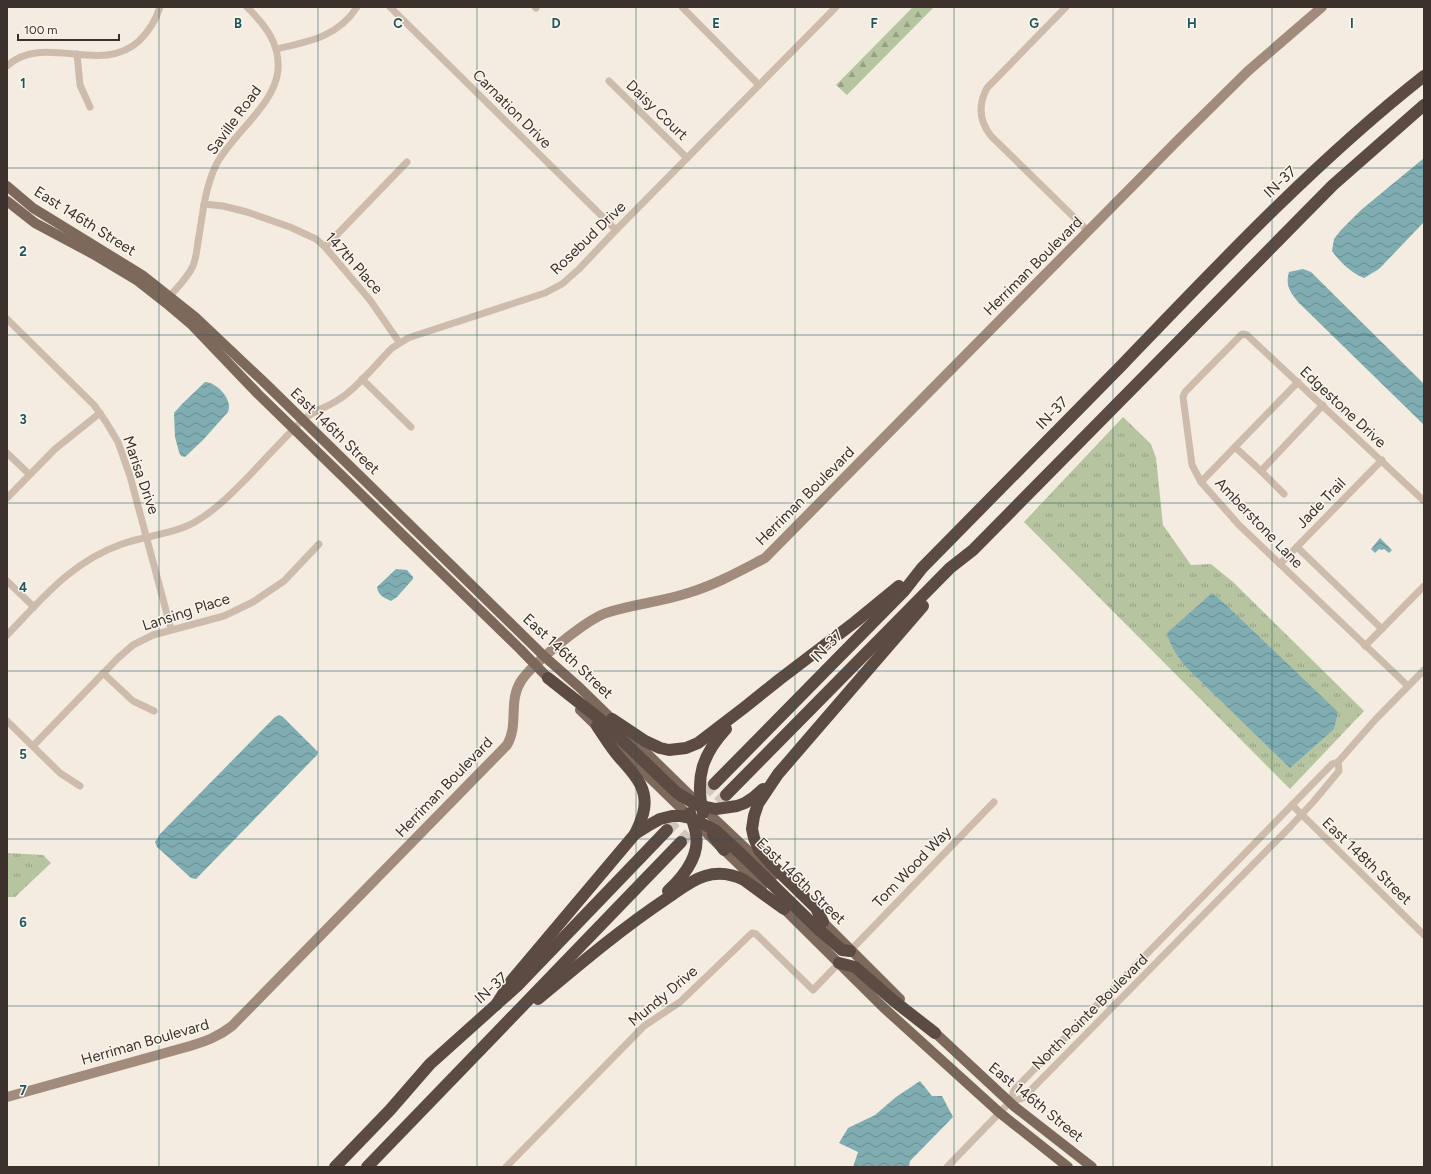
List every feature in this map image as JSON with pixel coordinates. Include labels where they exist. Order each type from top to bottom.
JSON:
[{"type":"highway","name":"IN-37","points":[[714,784],[904,591],[922,568],[1221,261],[1356,133],[1424,76]]},
{"type":"highway","points":[[548,678],[601,720],[677,793],[685,794],[702,807],[721,809],[745,803],[754,798],[778,774],[973,550],[1328,190],[1424,105]]},
{"type":"highway","points":[[726,795],[950,568],[973,550]]},
{"type":"highway","points":[[612,719],[645,741],[660,748],[669,750],[686,748],[698,743],[855,622],[922,568]]},
{"type":"highway","points":[[724,850],[709,827],[704,815],[699,785],[704,760],[709,749],[745,707]]},
{"type":"highway","points":[[496,1005],[512,980],[635,834],[643,814],[645,805],[642,786],[634,772],[618,756],[597,726]]},
{"type":"highway","points":[[778,774],[758,804],[752,829],[754,838],[759,850],[816,908],[823,922]]},
{"type":"highway","points":[[641,916],[680,879],[692,859],[696,846],[696,835],[685,794]]},
{"type":"highway","points":[[635,834],[660,819],[677,816],[691,818],[715,830],[818,929],[842,950],[850,951]]},
{"type":"highway","name":"IN-37","points":[[335,1167],[390,1110],[430,1064],[517,986],[667,830]]},
{"type":"highway","points":[[367,1167],[681,842]]},
{"type":"highway","points":[[508,1021],[528,1009],[572,970],[641,916],[698,878],[715,874],[730,875],[744,880],[784,909]]},
{"type":"highway","points":[[839,964],[855,967],[894,1001],[935,1033]]},
{"type":"main road","name":"East 146th Street","points":[[7,186],[33,208],[142,275],[195,317],[536,666],[884,1008],[1000,1113],[1068,1167]]},
{"type":"main road","name":"East 146th Street","points":[[7,201],[35,223],[55,232],[125,274],[166,303],[192,325],[258,394],[298,424],[545,657],[579,687],[685,794]]},
{"type":"main road","name":"East 146th Street","points":[[702,807],[823,922],[850,951],[935,1033],[1010,1102],[1092,1167]]},
{"type":"street","points":[[7,66],[16,59],[33,53],[110,55],[120,52],[129,48],[140,40],[151,28],[160,7]]},
{"type":"street","name":"Saville Road","points":[[169,297],[189,273],[196,259],[204,204],[210,181],[221,157],[262,106],[274,88],[278,69],[276,49],[269,31],[263,22],[247,7]]},
{"type":"street","points":[[276,49],[308,42],[327,35],[344,24],[357,7]]},
{"type":"street","name":"Carnation Drive","points":[[390,7],[616,230]]},
{"type":"street","points":[[1066,7],[987,88],[982,99],[981,113],[983,122],[991,136],[1088,231]]},
{"type":"street","name":"Herriman Boulevard","points":[[7,1097],[196,1044],[222,1034],[232,1026],[507,745],[513,732],[514,698],[516,689],[522,680],[545,657],[584,625],[604,614],[632,606],[688,594],[710,586],[765,558],[1176,142],[1242,77],[1322,7]]},
{"type":"street","points":[[682,8],[759,85]]},
{"type":"street","name":"Rosebud Drive","points":[[7,635],[64,577],[90,559],[118,546],[183,528],[194,523],[207,514],[227,498],[298,424],[310,414],[340,399],[348,393],[400,342],[431,330],[545,293],[562,284],[579,269],[759,85],[831,9]]},
{"type":"street","points":[[77,54],[80,85],[90,107]]},
{"type":"street","name":"Daisy Court","points":[[608,81],[687,158]]},
{"type":"street","points":[[325,247],[407,162]]},
{"type":"street","name":"147th Place","points":[[204,204],[234,209],[290,227],[308,235],[325,247],[370,300],[400,342]]},
{"type":"street","name":"Marisa Drive","points":[[7,319],[88,398],[113,433],[130,476],[171,629]]},
{"type":"street","name":"Edgestone Drive","points":[[1243,334],[1247,335],[1298,382],[1424,501]]},
{"type":"street","name":"Amberstone Lane","points":[[1243,334],[1189,387],[1183,397],[1192,465],[1201,482],[1230,515],[1408,686]]},
{"type":"street","points":[[362,379],[411,427]]},
{"type":"street","points":[[1201,482],[1298,382]]},
{"type":"street","points":[[1261,471],[1322,405]]},
{"type":"street","points":[[7,498],[64,440],[100,413]]},
{"type":"street","points":[[1235,447],[1284,494]]},
{"type":"street","points":[[7,453],[29,474]]},
{"type":"street","name":"Jade Trail","points":[[1280,564],[1382,460]]},
{"type":"street","name":"Lansing Place","points":[[33,746],[118,658],[133,645],[153,635],[171,629],[224,616],[253,602],[284,581],[319,544]]},
{"type":"street","name":"Amberstone Lane","points":[[1297,547],[1382,629]]},
{"type":"street","points":[[7,581],[34,607]]},
{"type":"street","points":[[1365,646],[1424,586]]},
{"type":"street","name":"North Pointe Boulevard","points":[[1010,1102],[1014,1090],[1332,764],[1338,762],[1424,670]]},
{"type":"street","points":[[104,673],[133,701],[154,711]]},
{"type":"street","points":[[7,721],[65,777],[80,786]]},
{"type":"street","name":"North Pointe Boulevard","points":[[1010,1102],[1023,1098],[1301,815],[1339,771],[1338,762]]},
{"type":"street","name":"Tom Wood Way","points":[[850,951],[994,802]]},
{"type":"street","name":"East 148th Street","points":[[1292,805],[1424,935]]},
{"type":"street","name":"Mundy Drive","points":[[506,1167],[644,1026],[680,1002],[752,933],[756,934],[813,990],[839,964]]},
{"type":"street","points":[[947,1167],[1010,1102]]},
{"type":"green space","points":[[913,7],[934,7],[847,95],[836,85]]},
{"type":"green space","points":[[1123,417],[1151,444],[1156,458],[1163,525],[1191,565],[1211,564],[1233,582],[1364,711],[1290,789],[1024,522]]},
{"type":"green space","points":[[7,853],[43,855],[51,863],[15,897],[7,897]]},
{"type":"water","points":[[1424,158],[1424,222],[1379,269],[1364,278],[1359,276],[1346,267],[1332,251],[1334,239],[1361,210]]},
{"type":"water","points":[[1303,269],[1311,272],[1424,384],[1424,425],[1298,302],[1288,285],[1288,277],[1289,272]]},
{"type":"water","points":[[205,382],[215,385],[223,393],[228,402],[228,412],[203,440],[185,457],[181,456],[175,437],[174,413]]},
{"type":"water","points":[[1380,538],[1392,550],[1389,553],[1384,549],[1379,549],[1375,553],[1371,549]]},
{"type":"water","points":[[396,569],[407,570],[413,579],[397,597],[391,601],[380,594],[377,587]]},
{"type":"water","points":[[1212,593],[1338,712],[1334,729],[1290,768],[1185,666],[1170,642],[1167,633]]},
{"type":"water","points":[[279,715],[283,717],[318,752],[317,755],[196,879],[191,878],[157,847],[155,842],[161,833],[275,717]]},
{"type":"water","points":[[920,1081],[932,1096],[942,1096],[953,1117],[910,1161],[909,1167],[853,1167],[858,1152],[839,1143],[848,1128],[875,1115],[896,1097]]},
{"type":"tunnel","points":[[667,830],[714,784]]},
{"type":"tunnel","points":[[681,842],[726,795]]}]
